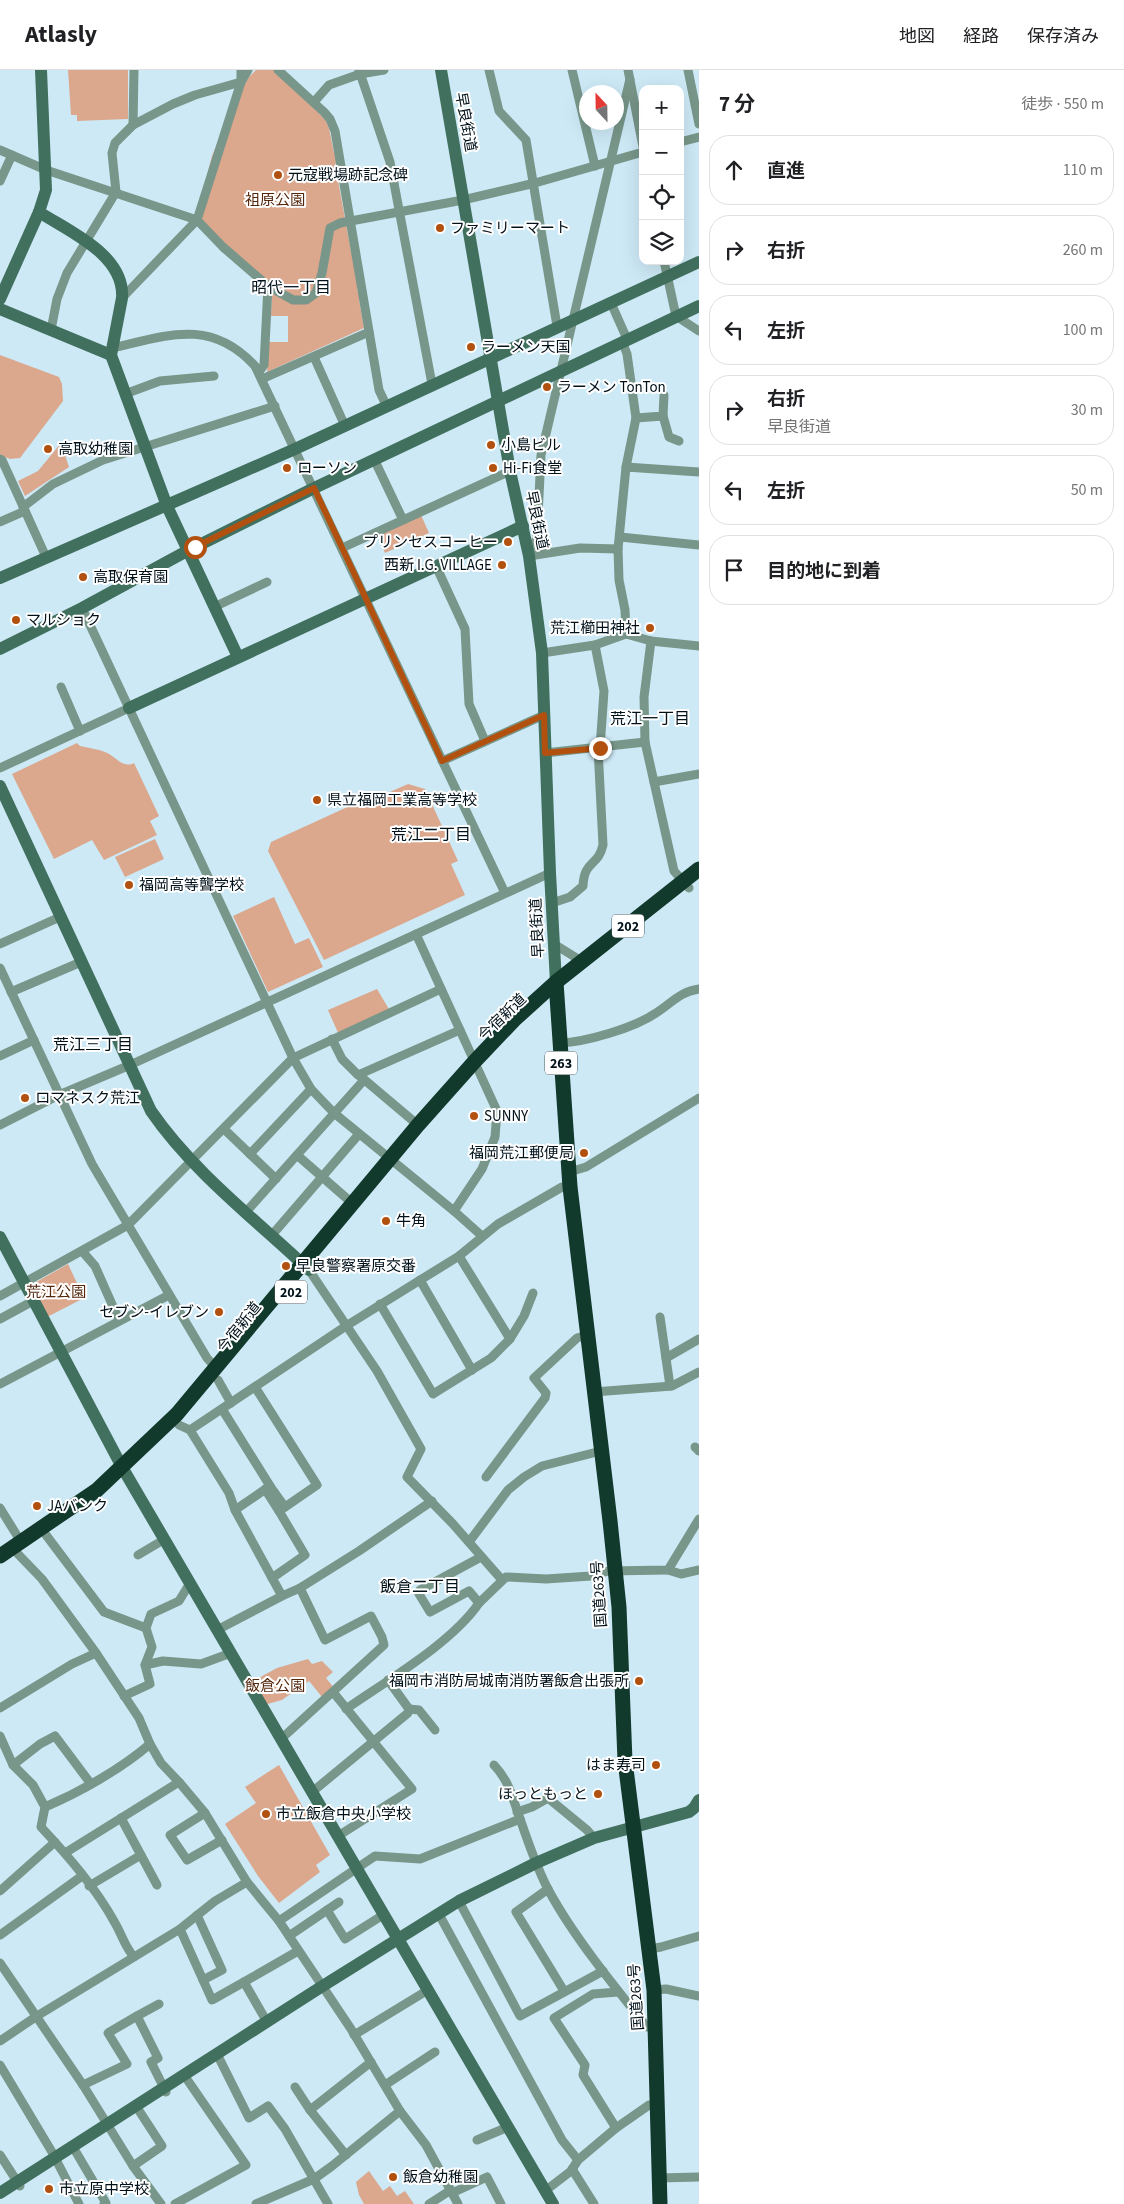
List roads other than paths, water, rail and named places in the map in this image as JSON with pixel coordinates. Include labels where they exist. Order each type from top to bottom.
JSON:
[{"type":"highway","name":"202","points":[[556,987],[691,883],[699,869]]},
{"type":"highway","name":"202","points":[[556,987],[582,962],[691,883]]},
{"type":"highway","name":"国道263号","points":[[556,987],[569,1179],[619,1607],[625,1761],[654,1990],[660,2204]]},
{"type":"highway","name":"今宿新道","points":[[0,1556],[46,1535],[111,1490],[125,1471],[177,1414],[217,1374],[392,1162],[514,1020],[556,987]]},
{"type":"highway","name":"今宿新道","points":[[305,1266],[352,1203],[392,1162],[418,1125],[476,1064]]},
{"type":"highway","name":"今宿新道","points":[[0,1564],[97,1490],[185,1428],[217,1374]]},
{"type":"street","points":[[0,299],[39,212],[46,190],[41,70]]},
{"type":"street","points":[[133,125],[134,70]]},
{"type":"street","points":[[241,70],[241,82]]},
{"type":"street","points":[[122,298],[197,220],[241,82],[248,70]]},
{"type":"street","points":[[278,70],[330,119],[335,131],[352,221],[379,390],[387,407]]},
{"type":"street","points":[[314,102],[330,85],[360,72],[384,70]]},
{"type":"street","name":"早良街道","points":[[441,70],[510,471],[528,553],[542,653],[556,987]]},
{"type":"street","points":[[489,70],[499,111],[526,140],[535,183],[557,326]]},
{"type":"street","points":[[572,70],[595,166]]},
{"type":"street","points":[[688,70],[699,124]]},
{"type":"street","points":[[360,72],[390,162],[401,211],[432,384]]},
{"type":"street","points":[[629,74],[640,130]]},
{"type":"street","points":[[528,553],[534,546],[537,537],[541,454],[629,74]]},
{"type":"street","points":[[51,330],[66,274],[116,192],[112,153],[115,143],[133,125],[195,95],[241,82]]},
{"type":"street","points":[[684,141],[699,137]]},
{"type":"street","points":[[0,150],[46,170],[197,220],[222,247],[268,286],[293,300],[306,300],[316,293],[322,273],[330,228],[340,223],[463,200],[535,183],[639,153]]},
{"type":"street","points":[[0,181],[12,156]]},
{"type":"street","points":[[39,212],[104,254],[117,271],[123,289],[112,352],[125,394],[167,506],[238,657]]},
{"type":"street","points":[[0,578],[295,449],[557,326],[612,303],[699,262]]},
{"type":"street","points":[[665,265],[676,316],[699,331]]},
{"type":"street","points":[[260,375],[264,365],[268,286]]},
{"type":"street","points":[[612,303],[625,340],[636,418],[626,467],[618,548],[619,580],[625,610],[626,634]]},
{"type":"street","points":[[0,649],[82,608],[187,551],[314,488],[699,306]]},
{"type":"street","points":[[0,309],[112,352],[161,336],[192,333],[210,336],[242,352],[260,375],[505,893]]},
{"type":"street","points":[[260,375],[314,357],[369,332]]},
{"type":"street","points":[[314,357],[345,426]]},
{"type":"street","points":[[125,394],[160,381],[214,376]]},
{"type":"street","points":[[664,394],[663,416],[669,437],[679,441]]},
{"type":"street","points":[[0,522],[24,509],[53,484],[72,474],[144,446],[275,406]]},
{"type":"street","points":[[636,418],[663,416]]},
{"type":"street","points":[[0,459],[46,557]]},
{"type":"street","points":[[374,460],[403,520]]},
{"type":"street","points":[[626,467],[699,472]]},
{"type":"street","points":[[342,548],[510,471]]},
{"type":"street","points":[[0,768],[522,526]]},
{"type":"street","points":[[620,537],[699,545]]},
{"type":"street","points":[[528,553],[580,548],[618,548]]},
{"type":"street","points":[[436,566],[465,629],[469,704],[486,741]]},
{"type":"street","points":[[214,607],[267,582]]},
{"type":"street","points":[[82,608],[266,1003],[293,1058],[311,1089],[334,1113],[482,1236]]},
{"type":"street","points":[[542,653],[595,645],[626,634],[651,641],[699,646]]},
{"type":"street","points":[[651,641],[644,697],[645,742],[674,871],[691,883]]},
{"type":"street","points":[[552,903],[570,897],[583,886],[584,874],[588,866],[600,856],[603,845],[599,748],[604,691],[595,645]]},
{"type":"street","points":[[61,687],[80,731]]},
{"type":"street","points":[[442,761],[544,715]]},
{"type":"street","points":[[545,753],[645,742]]},
{"type":"street","points":[[654,782],[699,774]]},
{"type":"street","points":[[0,786],[151,1110],[164,1130],[193,1161],[305,1266],[377,1371],[421,1449],[407,1478],[432,1501],[502,1580]]},
{"type":"street","points":[[0,1125],[59,1095],[130,1065],[550,873]]},
{"type":"street","points":[[0,944],[60,917]]},
{"type":"street","points":[[416,934],[497,1111],[495,1138],[482,1169],[454,1211]]},
{"type":"street","points":[[554,944],[582,962]]},
{"type":"street","points":[[11,992],[81,962]]},
{"type":"street","points":[[0,968],[92,1164],[217,1374],[231,1403]]},
{"type":"street","points":[[0,1296],[128,1225],[293,1058],[441,989]]},
{"type":"street","points":[[560,1043],[613,1032],[654,1014],[686,991],[699,989]]},
{"type":"street","points":[[246,1212],[334,1113],[361,1077],[460,1030]]},
{"type":"street","points":[[332,1039],[342,1059],[418,1125]]},
{"type":"street","points":[[0,1056],[34,1040]]},
{"type":"street","points":[[250,1154],[311,1089]]},
{"type":"street","points":[[282,1596],[235,1510],[229,1493],[185,1428],[222,1409],[380,1304],[459,1256],[498,1224],[562,1187],[569,1179],[586,1167],[699,1098]]},
{"type":"street","points":[[224,1129],[276,1178]]},
{"type":"street","points":[[272,1236],[359,1134]]},
{"type":"street","points":[[297,1155],[352,1203]]},
{"type":"street","points":[[1,1243],[25,1283],[125,1471],[553,2204]]},
{"type":"street","points":[[82,1252],[95,1266],[119,1320]]},
{"type":"street","points":[[459,1256],[510,1339]]},
{"type":"street","points":[[420,1280],[472,1370]]},
{"type":"street","points":[[380,1304],[433,1394],[491,1358],[510,1339],[524,1316],[533,1293]]},
{"type":"street","points":[[0,1384],[169,1295]]},
{"type":"street","points":[[0,1319],[33,1301]]},
{"type":"street","points":[[660,1317],[670,1386]]},
{"type":"street","points":[[486,1477],[545,1398],[546,1393],[534,1378],[577,1338],[587,1335]]},
{"type":"street","points":[[666,1358],[699,1339]]},
{"type":"street","points":[[594,1392],[670,1386],[699,1372]]},
{"type":"street","points":[[255,1387],[317,1485],[282,1509]]},
{"type":"street","points":[[222,1409],[267,1488],[282,1509],[305,1555],[272,1578]]},
{"type":"street","points":[[469,1542],[508,1490],[524,1477],[542,1466],[601,1452]]},
{"type":"street","points":[[235,1510],[267,1488]]},
{"type":"street","points":[[218,1630],[300,1588],[359,1551],[432,1501]]},
{"type":"street","points":[[0,1508],[19,1548],[96,1653],[139,1718],[150,1744],[161,1763],[180,1782],[205,1813],[247,1882],[289,1936],[322,1989],[354,2035],[400,2111],[426,2145],[458,2204]]},
{"type":"street","points":[[668,1570],[699,1519]]},
{"type":"street","points":[[46,1535],[104,1612],[146,1628]]},
{"type":"street","points":[[138,1555],[165,1539]]},
{"type":"street","points":[[479,1603],[469,1591],[430,1612],[419,1594],[420,1590],[481,1557]]},
{"type":"street","points":[[346,1709],[428,1652],[471,1615],[479,1603],[506,1577],[546,1579],[580,1577],[615,1571],[668,1570],[681,1574],[699,1570]]},
{"type":"street","points":[[124,1696],[150,1684],[145,1665],[152,1647],[146,1628],[151,1614],[179,1601],[190,1583]]},
{"type":"street","points":[[281,1738],[384,1645],[371,1616],[325,1640],[300,1588]]},
{"type":"street","points":[[0,1708],[72,1664],[96,1653]]},
{"type":"street","points":[[145,1665],[163,1661],[201,1664],[231,1653]]},
{"type":"street","points":[[388,1680],[409,1710]]},
{"type":"street","points":[[333,1692],[412,1788],[338,1836]]},
{"type":"street","points":[[409,1710],[419,1710],[435,1730]]},
{"type":"street","points":[[312,1792],[408,1713],[409,1710]]},
{"type":"street","points":[[0,1736],[13,1765],[33,1785],[45,1806],[41,1827],[65,1852],[116,1924],[126,1949],[134,1958]]},
{"type":"street","points":[[13,1765],[40,1744],[55,1736],[91,1784]]},
{"type":"street","points":[[45,1806],[91,1784],[150,1744]]},
{"type":"street","points":[[494,1765],[505,1777],[537,1865],[562,1913],[618,1992],[647,2027],[656,2027]]},
{"type":"street","points":[[65,1852],[180,1782]]},
{"type":"street","points":[[279,1921],[356,1867],[375,1856],[420,1859],[518,1815],[548,1798],[594,1838]]},
{"type":"street","points":[[399,1940],[537,1865],[633,1828],[697,1806]]},
{"type":"street","points":[[205,1813],[170,1835],[187,1860],[222,1840]]},
{"type":"street","points":[[121,1818],[158,1885]]},
{"type":"street","points":[[0,2194],[74,2149],[459,1901],[594,1838],[618,1830],[633,1828]]},
{"type":"street","points":[[0,1891],[55,1842]]},
{"type":"street","points":[[89,1886],[141,1855]]},
{"type":"street","points":[[0,1935],[82,1876]]},
{"type":"street","points":[[0,2041],[37,2016],[134,1958],[180,1928],[215,1901],[247,1882]]},
{"type":"street","points":[[548,1889],[516,1912],[564,1991]]},
{"type":"street","points":[[289,1936],[338,1902]]},
{"type":"street","points":[[461,1905],[520,2016],[604,1970]]},
{"type":"street","points":[[327,1910],[345,1939],[383,1915]]},
{"type":"street","points":[[197,1915],[222,1970],[203,1980]]},
{"type":"street","points":[[441,1918],[562,2140],[578,2160]]},
{"type":"street","points":[[180,1928],[212,2000],[298,1951]]},
{"type":"street","points":[[650,1949],[661,1948],[699,1936]]},
{"type":"street","points":[[0,1963],[84,2085],[133,2166],[161,2204]]},
{"type":"street","points":[[244,1982],[267,2022]]},
{"type":"street","points":[[218,2056],[267,2022],[322,1989]]},
{"type":"street","points":[[654,1990],[666,1989],[699,1996]]},
{"type":"street","points":[[354,2035],[428,1990]]},
{"type":"street","points":[[616,2128],[583,2075],[585,2065],[554,2018],[593,1994],[618,1992]]},
{"type":"street","points":[[84,2085],[127,2064],[108,2033],[159,2004]]},
{"type":"street","points":[[137,2016],[158,2058],[151,2062],[165,2090]]},
{"type":"street","points":[[385,2085],[434,2052]]},
{"type":"street","points":[[218,2056],[249,2118],[268,2106],[285,2128],[328,2204]]},
{"type":"street","points":[[310,2110],[371,2062]]},
{"type":"street","points":[[0,2065],[56,2160],[79,2204]]},
{"type":"street","points":[[175,2204],[246,2166],[185,2077]]},
{"type":"street","points":[[295,2087],[310,2110],[346,2155]]},
{"type":"street","points":[[545,2191],[557,2183],[572,2169],[578,2160],[616,2128],[649,2104],[657,2104]]},
{"type":"street","points":[[133,2166],[162,2146],[137,2108]]},
{"type":"street","points":[[256,2204],[273,2200],[314,2178],[346,2155],[400,2111]]},
{"type":"street","points":[[477,2140],[508,2127]]},
{"type":"street","points":[[74,2149],[106,2203],[104,2204]]},
{"type":"street","points":[[0,2156],[19,2184]]},
{"type":"street","points":[[572,2169],[594,2204]]},
{"type":"street","points":[[429,2204],[452,2191],[487,2177],[500,2204]]},
{"type":"street","points":[[660,2178],[699,2177]]},
{"type":"street","points":[[0,2199],[19,2184]]},
{"type":"place","name":"元寇戦場跡記念碑","points":[[278,175]]},
{"type":"place","name":"ファミリーマート","points":[[440,228]]},
{"type":"place","name":"ラーメン天国","points":[[471,347]]},
{"type":"place","name":"ラーメン TonTon","points":[[547,387]]},
{"type":"place","name":"小島ビル","points":[[491,445]]},
{"type":"place","name":"高取幼稚園","points":[[48,449]]},
{"type":"place","name":"ローソン","points":[[287,468]]},
{"type":"place","name":"Hi-Fi食堂","points":[[493,468]]},
{"type":"place","name":"プリンセスコーヒー","points":[[508,542]]},
{"type":"place","name":"西新 I.G. VILLAGE","points":[[502,565]]},
{"type":"place","name":"高取保育園","points":[[83,577]]},
{"type":"place","name":"マルショク","points":[[16,620]]},
{"type":"place","name":"荒江櫛田神社","points":[[650,628]]},
{"type":"place","name":"県立福岡工業高等学校","points":[[317,800]]},
{"type":"place","name":"福岡高等聾学校","points":[[129,885]]},
{"type":"place","name":"ロマネスク荒江","points":[[25,1098]]},
{"type":"place","name":"SUNNY","points":[[474,1116]]},
{"type":"place","name":"福岡荒江郵便局","points":[[584,1153]]},
{"type":"place","name":"牛角","points":[[386,1221]]},
{"type":"place","name":"早良警察署原交番","points":[[286,1266]]},
{"type":"place","name":"セブン-イレブン","points":[[219,1312]]},
{"type":"place","name":"JAバンク","points":[[37,1506]]},
{"type":"place","name":"福岡市消防局城南消防署飯倉出張所","points":[[639,1681]]},
{"type":"place","name":"はま寿司","points":[[656,1765]]},
{"type":"place","name":"ほっともっと","points":[[598,1794]]},
{"type":"place","name":"市立飯倉中央小学校","points":[[266,1814]]},
{"type":"place","name":"飯倉幼稚園","points":[[393,2177]]},
{"type":"place","name":"市立原中学校","points":[[49,2189]]},
{"type":"district","name":"昭代一丁目","points":[[291,287]]},
{"type":"district","name":"荒江一丁目","points":[[650,718]]},
{"type":"district","name":"荒江二丁目","points":[[431,834]]},
{"type":"district","name":"荒江三丁目","points":[[93,1044]]},
{"type":"district","name":"飯倉二丁目","points":[[420,1586]]},
{"type":"park label","name":"祖原公園","points":[[275,200]]},
{"type":"park label","name":"荒江公園","points":[[56,1292]]},
{"type":"park label","name":"飯倉公園","points":[[275,1686]]}]
